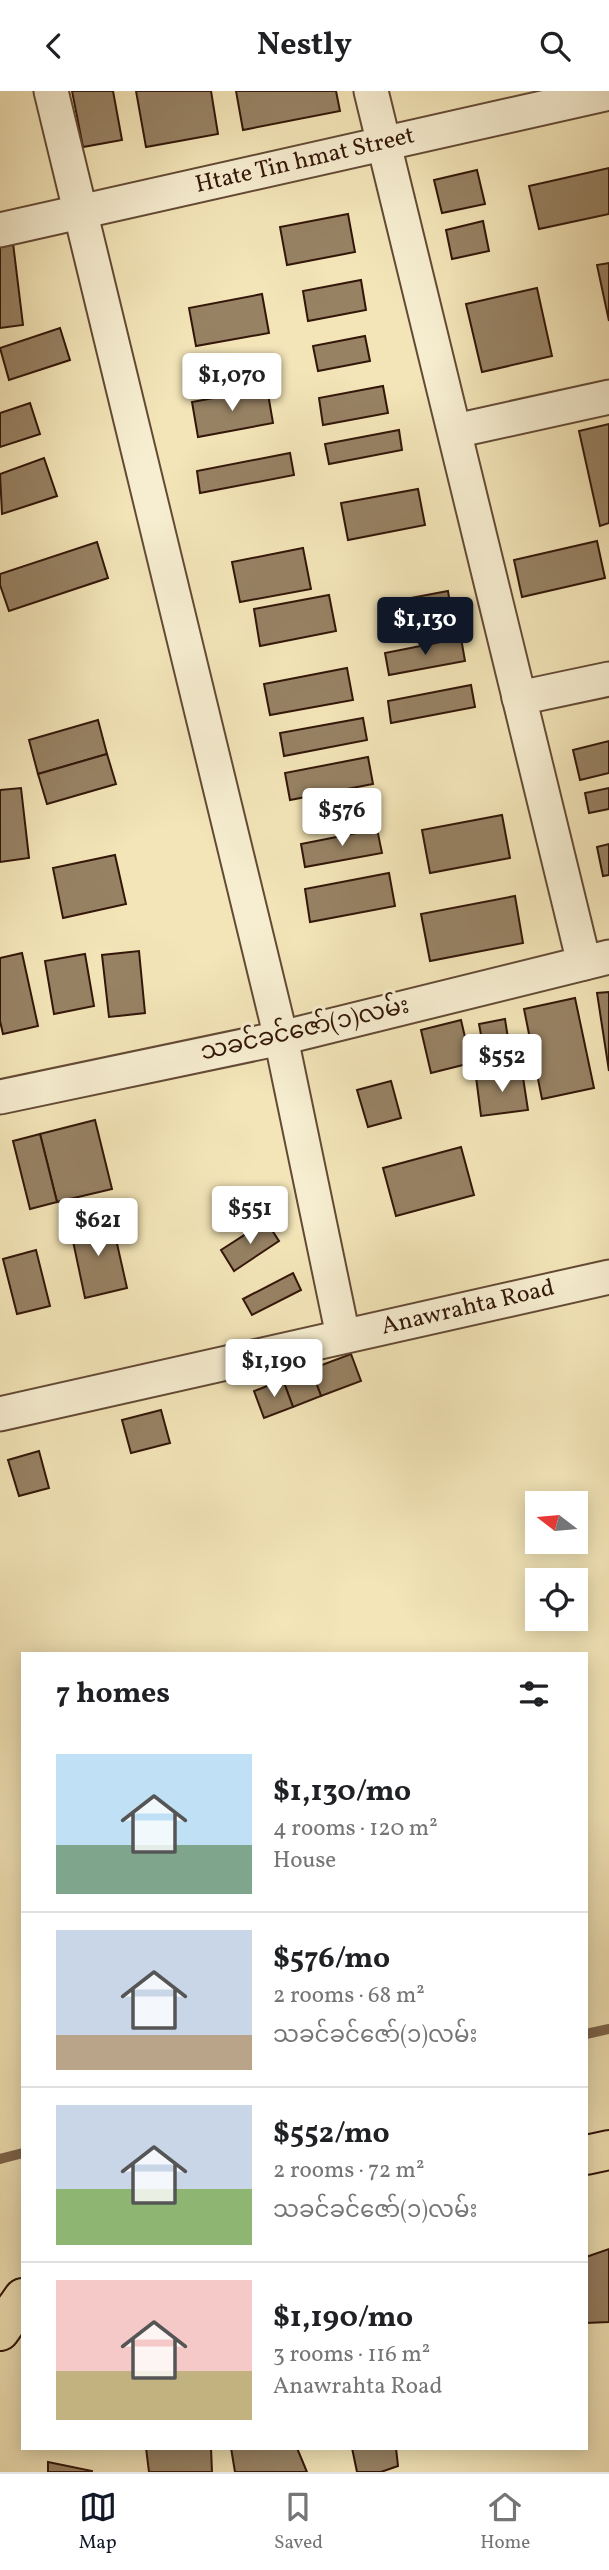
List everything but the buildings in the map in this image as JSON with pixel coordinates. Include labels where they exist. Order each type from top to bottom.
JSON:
[{"type":"main road","points":[[588,2155],[609,2150]]},
{"type":"main road","points":[[0,2331],[21,2301]]},
{"type":"street","points":[[51,91],[281,1038],[343,1336]]},
{"type":"street","points":[[372,91],[519,698],[597,960]]},
{"type":"street","name":"Htate Tin hmat Street","points":[[0,230],[609,93]]},
{"type":"street","points":[[454,431],[609,397]]},
{"type":"street","points":[[519,698],[609,679]]},
{"type":"street","name":"သခင်ခင်ဇော်(၁)လမ်း","points":[[0,1097],[281,1038],[597,960]]},
{"type":"street","name":"Anawrahta Road","points":[[0,1414],[609,1277]]},
{"type":"waterway","points":[[588,2034],[609,2029]]},
{"type":"waterway","points":[[0,2159],[21,2154]]}]
